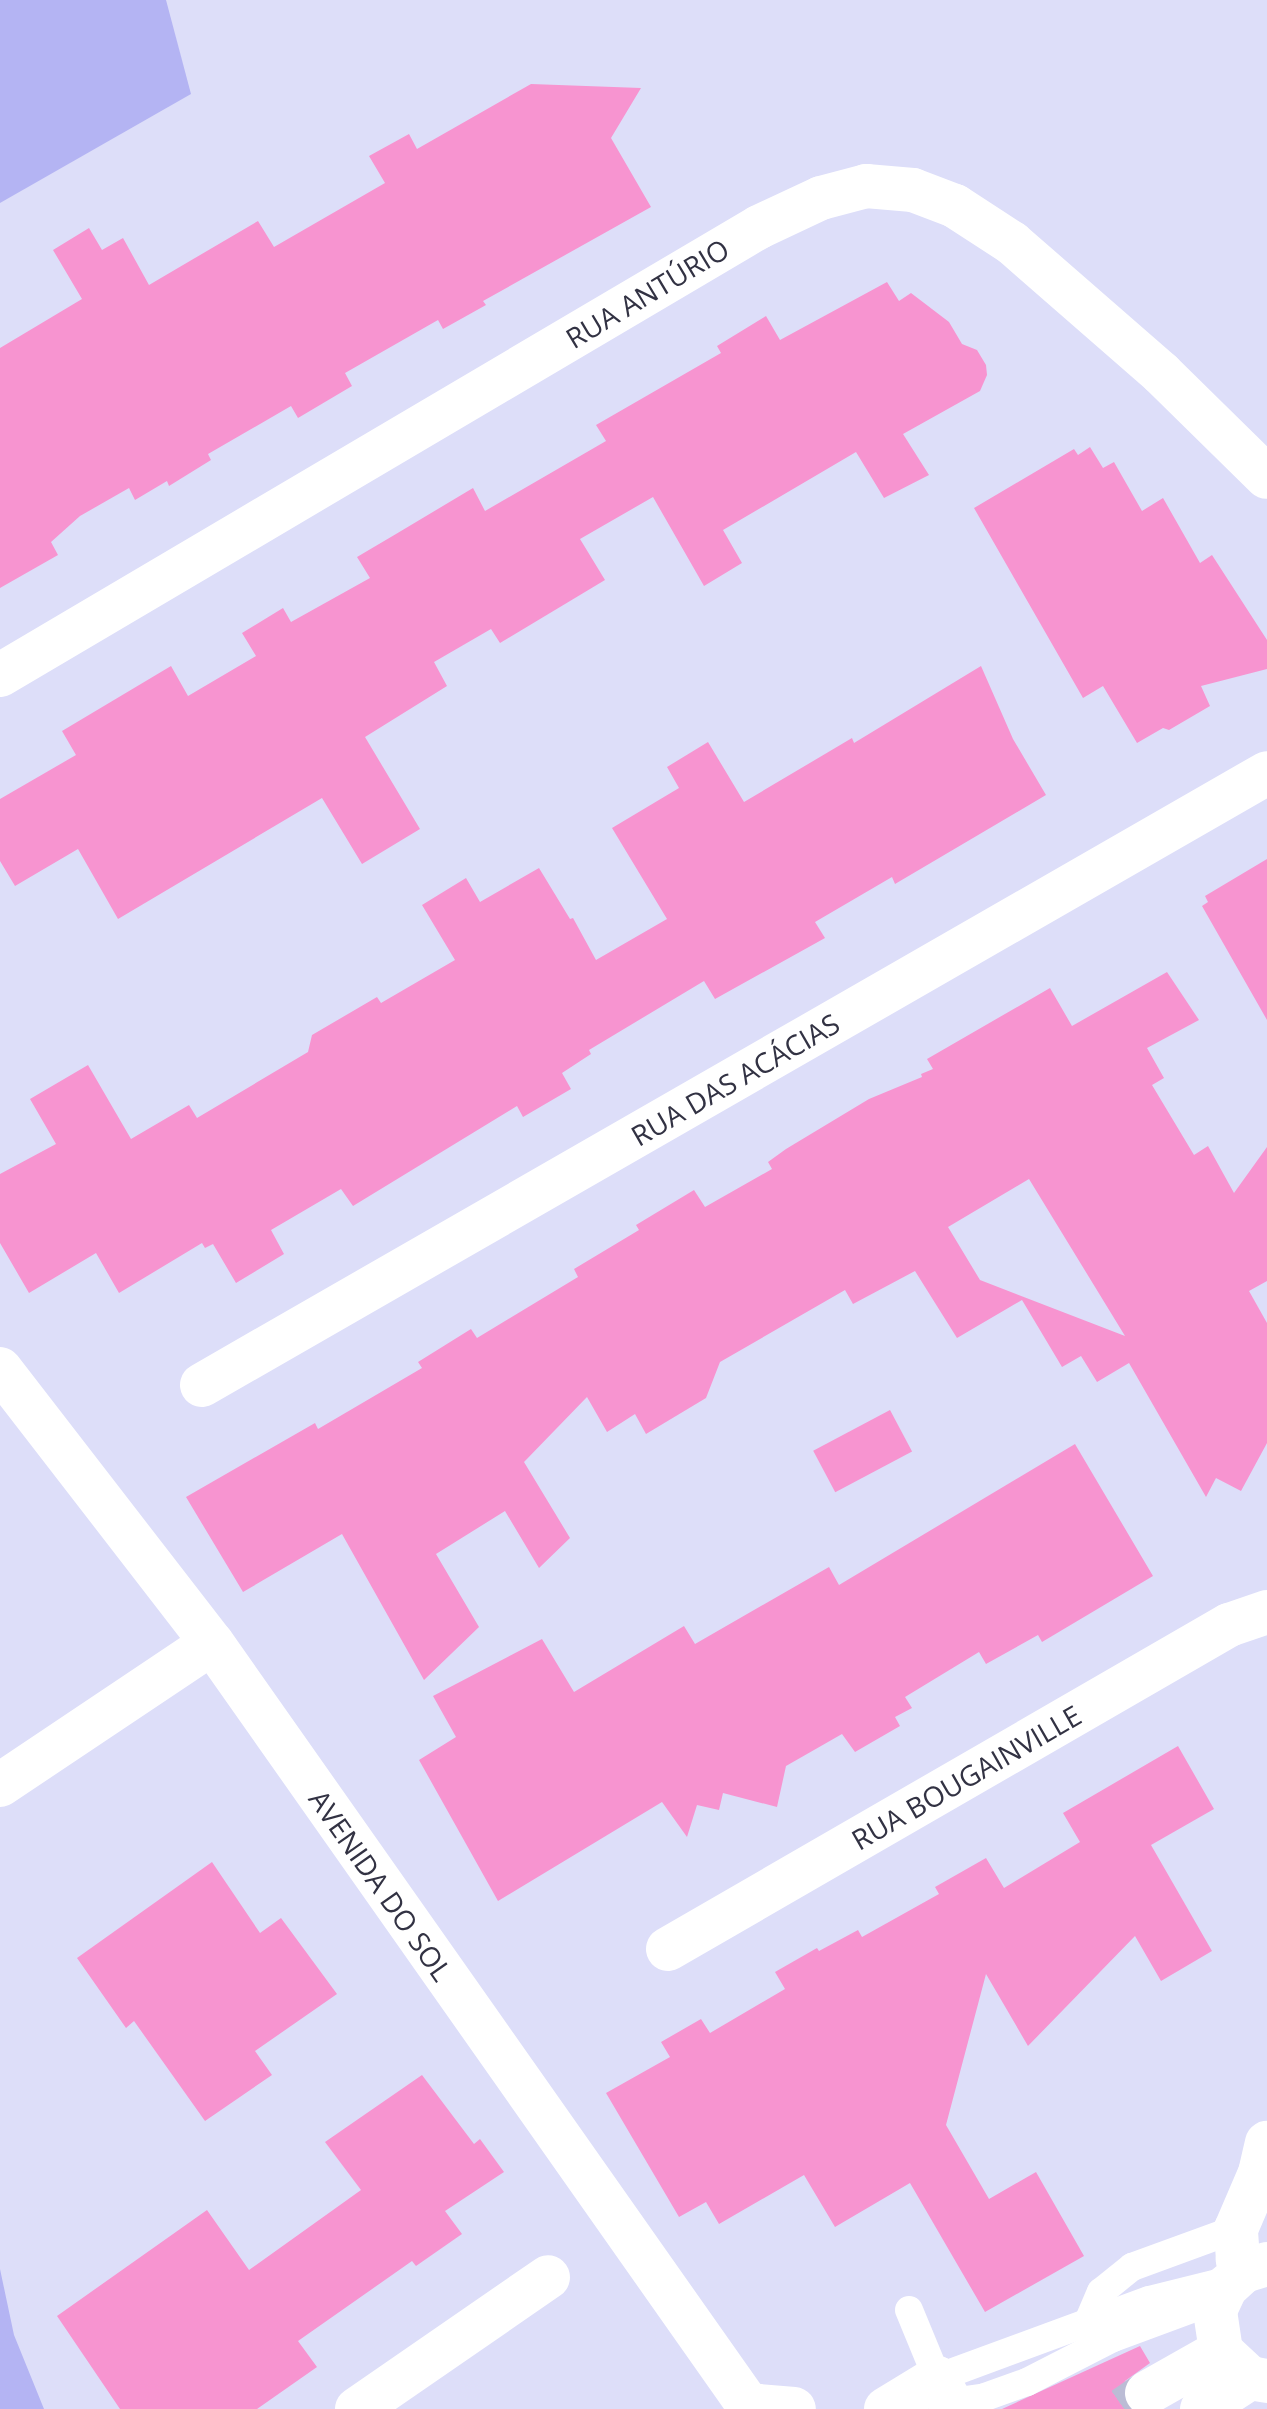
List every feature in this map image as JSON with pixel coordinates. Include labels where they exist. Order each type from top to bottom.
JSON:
[{"type":"street","name":"RUA ANTÚRIO","points":[[0,675],[759,227],[821,198],[866,186],[913,190],[955,206],[1012,243],[1161,373],[1267,477]]},
{"type":"street","name":"RUA DAS ACÁCIAS","points":[[202,1385],[1267,773]]},
{"type":"street","name":"AVENIDA DO SOL","points":[[0,1369],[212,1643],[749,2407]]},
{"type":"street","name":"RUA BOUGAINVILLE","points":[[668,1949],[1229,1625],[1267,1612]]},
{"type":"street","points":[[0,1785],[212,1643]]},
{"type":"street","points":[[1246,2370],[1215,2311],[1240,2268],[1267,2143]]},
{"type":"street","points":[[357,2409],[548,2277]]},
{"type":"street","points":[[1147,2393],[1246,2370]]},
{"type":"street","points":[[1202,2409],[1246,2370]]},
{"type":"street","points":[[886,2409],[944,2399]]},
{"type":"street","points":[[749,2407],[794,2409]]},
{"type":"lane","points":[[1088,2322],[1101,2292],[1132,2267],[1240,2268]]},
{"type":"lane","points":[[944,2399],[1088,2322],[1240,2268]]},
{"type":"lane","points":[[944,2399],[985,2397],[1027,2382],[1240,2268]]},
{"type":"lane","points":[[909,2310],[944,2399]]},
{"type":"shaded area","points":[[0,0],[166,0],[191,94],[0,203]]},
{"type":"shaded area","points":[[0,2269],[14,2335],[44,2409],[0,2409]]},
{"type":"building","points":[[531,84],[641,88],[611,138],[651,207],[483,301],[486,305],[443,329],[438,320],[345,373],[352,386],[298,418],[291,406],[208,454],[211,460],[169,486],[167,481],[135,500],[129,488],[80,516],[51,542],[58,555],[0,588],[0,348],[82,299],[53,250],[89,228],[102,250],[123,238],[149,285],[258,221],[274,247],[385,183],[369,156],[409,134],[417,149]]},
{"type":"building","points":[[887,282],[899,301],[911,293],[949,322],[962,344],[977,350],[986,365],[987,375],[980,391],[903,434],[929,475],[884,498],[856,452],[723,530],[742,563],[704,586],[653,497],[580,539],[605,580],[500,643],[491,629],[434,662],[447,686],[365,737],[420,829],[362,864],[322,798],[118,919],[78,849],[15,886],[0,861],[0,799],[76,755],[62,731],[171,666],[188,696],[256,656],[242,633],[283,608],[291,622],[370,578],[357,557],[473,488],[485,511],[606,441],[596,425],[721,353],[717,346],[766,316],[780,340]]},
{"type":"building","points":[[1090,447],[1103,468],[1114,462],[1142,511],[1163,498],[1200,563],[1212,555],[1267,640],[1267,669],[1201,686],[1210,706],[1169,730],[1163,728],[1137,743],[1103,686],[1083,698],[974,508],[1074,449],[1078,455]]},
{"type":"building","points":[[981,666],[1013,739],[1046,795],[895,884],[892,877],[815,922],[825,938],[715,999],[704,981],[589,1050],[591,1054],[562,1073],[571,1089],[523,1117],[517,1106],[353,1206],[341,1189],[271,1230],[284,1254],[236,1283],[213,1244],[205,1248],[202,1243],[119,1293],[96,1253],[29,1293],[0,1243],[0,1174],[56,1144],[30,1099],[88,1065],[131,1139],[189,1105],[197,1118],[308,1052],[312,1035],[377,997],[381,1003],[455,960],[422,905],[466,878],[480,902],[539,868],[570,919],[573,918],[596,960],[667,919],[612,828],[679,788],[667,767],[708,742],[744,802],[852,738],[854,743]]},
{"type":"building","points":[[1267,859],[1267,1020],[1202,906],[1208,902],[1205,896]]},
{"type":"building","points":[[1167,972],[1199,1020],[1147,1048],[1164,1078],[1152,1085],[1194,1155],[1208,1146],[1234,1193],[1267,1147],[1267,1281],[1249,1291],[1267,1323],[1267,1443],[1241,1491],[1216,1478],[1206,1497],[1129,1363],[1097,1382],[1081,1356],[1062,1367],[1022,1300],[957,1338],[915,1271],[853,1304],[845,1290],[720,1362],[706,1398],[646,1434],[635,1414],[607,1432],[587,1397],[524,1462],[570,1538],[539,1568],[505,1511],[436,1554],[479,1627],[424,1680],[342,1534],[243,1592],[186,1497],[315,1423],[318,1429],[422,1368],[418,1362],[471,1329],[477,1338],[578,1277],[574,1269],[639,1230],[636,1225],[694,1190],[705,1207],[772,1169],[768,1162],[786,1149],[869,1099],[922,1077],[921,1074],[933,1069],[927,1059],[1050,988],[1072,1026]],"holes":[[[1029,1179],[1125,1336],[980,1280],[948,1227]]]},
{"type":"building","points":[[890,1410],[912,1451],[835,1492],[813,1451]]},
{"type":"building","points":[[1075,1444],[1153,1576],[1042,1642],[1038,1635],[986,1664],[979,1652],[905,1697],[912,1708],[895,1717],[900,1726],[855,1752],[842,1734],[786,1766],[777,1807],[723,1793],[719,1810],[697,1805],[687,1837],[662,1802],[498,1901],[419,1760],[456,1737],[433,1696],[542,1639],[574,1692],[684,1626],[695,1644],[829,1567],[839,1585]]},
{"type":"building","points":[[1178,1746],[1214,1809],[1151,1845],[1212,1951],[1161,1981],[1135,1936],[1028,2046],[986,1974],[946,2125],[989,2199],[1036,2172],[1084,2256],[985,2312],[910,2183],[835,2227],[804,2175],[719,2224],[706,2202],[679,2217],[606,2093],[670,2057],[661,2042],[701,2019],[710,2033],[785,1989],[775,1972],[817,1948],[819,1951],[858,1930],[862,1937],[939,1894],[935,1887],[986,1858],[1004,1888],[1080,1842],[1063,1813]]},
{"type":"building","points":[[212,1862],[260,1933],[281,1918],[337,1994],[255,2051],[272,2075],[205,2121],[134,2021],[126,2028],[77,1958]]},
{"type":"building","points":[[422,2075],[474,2144],[480,2139],[504,2172],[445,2211],[462,2234],[416,2266],[412,2261],[298,2341],[317,2367],[257,2409],[120,2409],[57,2316],[207,2210],[249,2270],[361,2190],[325,2142]]},
{"type":"building","points":[[1140,2346],[1150,2363],[1125,2381],[1122,2394],[1129,2409],[1002,2409]]},
{"type":"tunnel","points":[[1124,2409],[1147,2393]]}]
